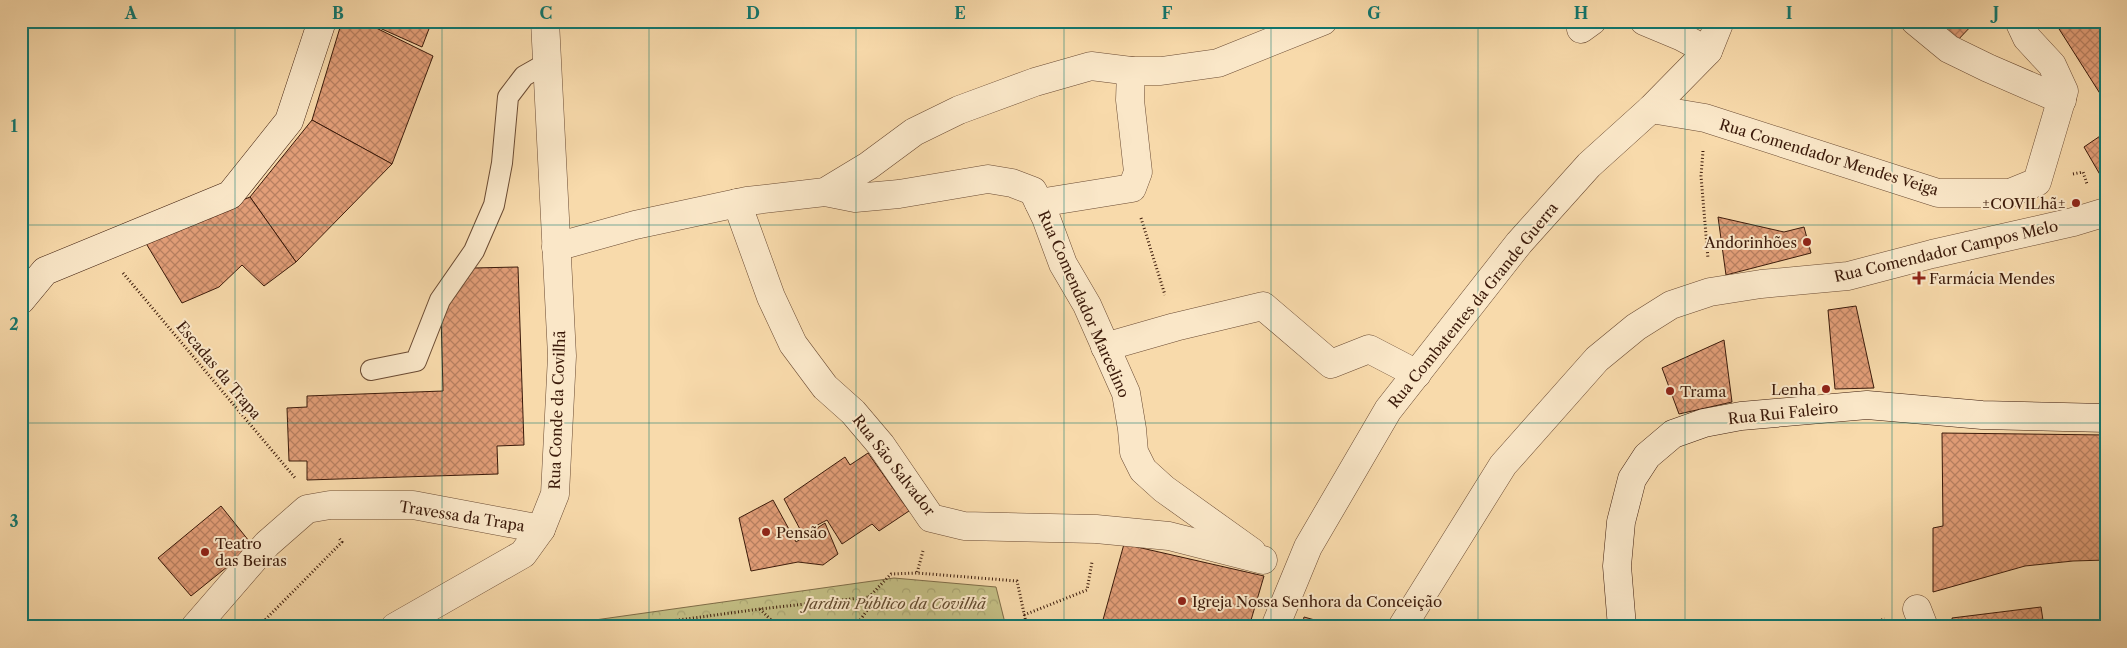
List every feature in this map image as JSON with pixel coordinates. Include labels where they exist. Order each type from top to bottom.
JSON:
[{"type":"street","points":[[21,300],[45,271],[230,195],[289,121],[322,21]]},
{"type":"street","name":"Rua Conde da Covilhã","points":[[396,627],[523,554],[541,529],[555,494],[562,356],[545,21]]},
{"type":"street","points":[[556,247],[635,225],[737,203],[824,192],[868,166],[914,132],[959,110],[1036,82],[1091,66],[1131,71],[1161,71],[1218,63],[1324,21]]},
{"type":"street","points":[[1644,21],[1680,36],[1708,51]]},
{"type":"street","name":"Rua Combatentes da Grande Guerra","points":[[1275,627],[1308,547],[1388,410],[1519,243],[1588,165],[1651,110],[1708,51],[1720,21]]},
{"type":"street","points":[[1915,21],[1949,49],[2062,100]]},
{"type":"street","name":"Rua Comendador Mendes Veiga","points":[[1651,110],[1705,118],[1938,193],[2010,192],[2037,182],[2064,91],[2052,65],[2027,38],[2019,21]]},
{"type":"street","points":[[1039,203],[1132,188],[1138,172],[1130,100],[1131,71]]},
{"type":"street","name":"Rua Comendador Marcelino","points":[[824,192],[855,198],[899,194],[988,179],[1012,183],[1033,191],[1063,264],[1087,305],[1126,393],[1134,452],[1143,470],[1164,488],[1294,582]]},
{"type":"street","name":"Rua São Salvador","points":[[737,203],[770,297],[794,344],[825,387],[853,412],[881,445],[931,518],[964,526],[1098,529],[1169,536],[1263,560]]},
{"type":"street","name":"Rua Comendador Campos Melo","points":[[1402,627],[1503,465],[1597,360],[1636,327],[1670,305],[1710,292],[1761,284],[1848,276],[1932,254],[2073,222],[2106,212]]},
{"type":"street","points":[[1105,347],[1175,327],[1263,306],[1331,364],[1369,349],[1417,374]]},
{"type":"street","name":"Rua Rui Faleiro","points":[[1622,627],[1617,566],[1621,522],[1632,479],[1647,456],[1674,434],[1704,423],[1741,416],[1867,405],[1982,415],[2106,418]]},
{"type":"street","name":"Travessa da Trapa","points":[[195,627],[267,544],[307,509],[330,505],[413,505],[541,529]]},
{"type":"lane","points":[[371,370],[416,361],[440,300],[474,251],[494,205],[502,163],[508,97],[524,76],[547,63]]},
{"type":"path","points":[[1705,118],[1701,176],[1710,292]]},
{"type":"path","points":[[1132,188],[1175,327]]},
{"type":"path","name":"Escadas da Trapa","points":[[102,248],[320,507],[342,542],[258,627]]},
{"type":"path","points":[[917,573],[931,518]]},
{"type":"path","points":[[1024,615],[1087,590],[1098,529]]},
{"type":"path","points":[[628,627],[760,609],[869,597],[890,574],[917,573],[1017,582],[1027,627]]},
{"type":"path","points":[[855,627],[871,604],[869,597]]},
{"type":"path","points":[[760,609],[778,627]]},
{"type":"green space","name":"Jardim Público da Covilhã","points":[[894,578],[996,587],[1006,627],[545,627]]},
{"type":"building","points":[[342,21],[362,21],[433,56],[392,164],[312,120]]},
{"type":"building","points":[[364,21],[432,21],[422,47]]},
{"type":"building","points":[[1923,21],[1976,21],[1954,44]]},
{"type":"building","points":[[2054,21],[2106,21],[2106,103]]},
{"type":"building","points":[[312,120],[392,164],[296,262],[250,197]]},
{"type":"building","points":[[2106,132],[2106,185],[2084,147]]},
{"type":"building","points":[[250,197],[296,262],[264,286],[242,265],[219,287],[182,303],[144,240]]},
{"type":"building","points":[[1718,217],[1784,232],[1804,227],[1811,253],[1726,275]]},
{"type":"building","points":[[518,267],[524,445],[497,446],[498,474],[307,480],[307,461],[289,461],[287,408],[307,407],[307,396],[443,391],[441,314],[473,268]]},
{"type":"building","points":[[1856,306],[1874,388],[1835,389],[1828,310]]},
{"type":"building","points":[[1724,340],[1732,402],[1679,414],[1662,368]]},
{"type":"building","points":[[1942,433],[2106,435],[2106,560],[2025,566],[1933,592],[1933,528],[1943,526]]},
{"type":"building","points":[[868,453],[909,511],[879,531],[872,524],[842,544],[827,520],[802,533],[784,499],[845,457],[850,465]]},
{"type":"building","name":"Pensão","points":[[773,500],[796,542],[825,523],[838,554],[823,565],[798,562],[751,571],[739,518]]},
{"type":"building","name":"Teatro das Beiras","points":[[221,506],[253,546],[191,596],[158,558]]},
{"type":"building","name":"Igreja Nossa Senhora da Conceição","points":[[1124,544],[1264,576],[1249,627],[1101,627]]},
{"type":"building","points":[[2041,607],[2044,627],[1953,627],[1952,618]]},
{"type":"building","points":[[1304,617],[1340,627],[1302,627]]},
{"type":"building","points":[[1905,620],[1911,621],[1914,627],[1887,627]]},
{"type":"place","name":"±COVILhã±","points":[[2076,203]]},
{"type":"place","name":"Andorinhões","points":[[1807,242]]},
{"type":"place","name":"Farmácia Mendes","points":[[1919,278]]},
{"type":"place","name":"Lenha","points":[[1826,389]]},
{"type":"place","name":"Trama","points":[[1670,391]]},
{"type":"place","name":"Pensão","points":[[766,532]]},
{"type":"place","name":"Teatro das Beiras","points":[[205,552]]},
{"type":"place","name":"Igreja Nossa Senhora da Conceição","points":[[1182,601]]}]
